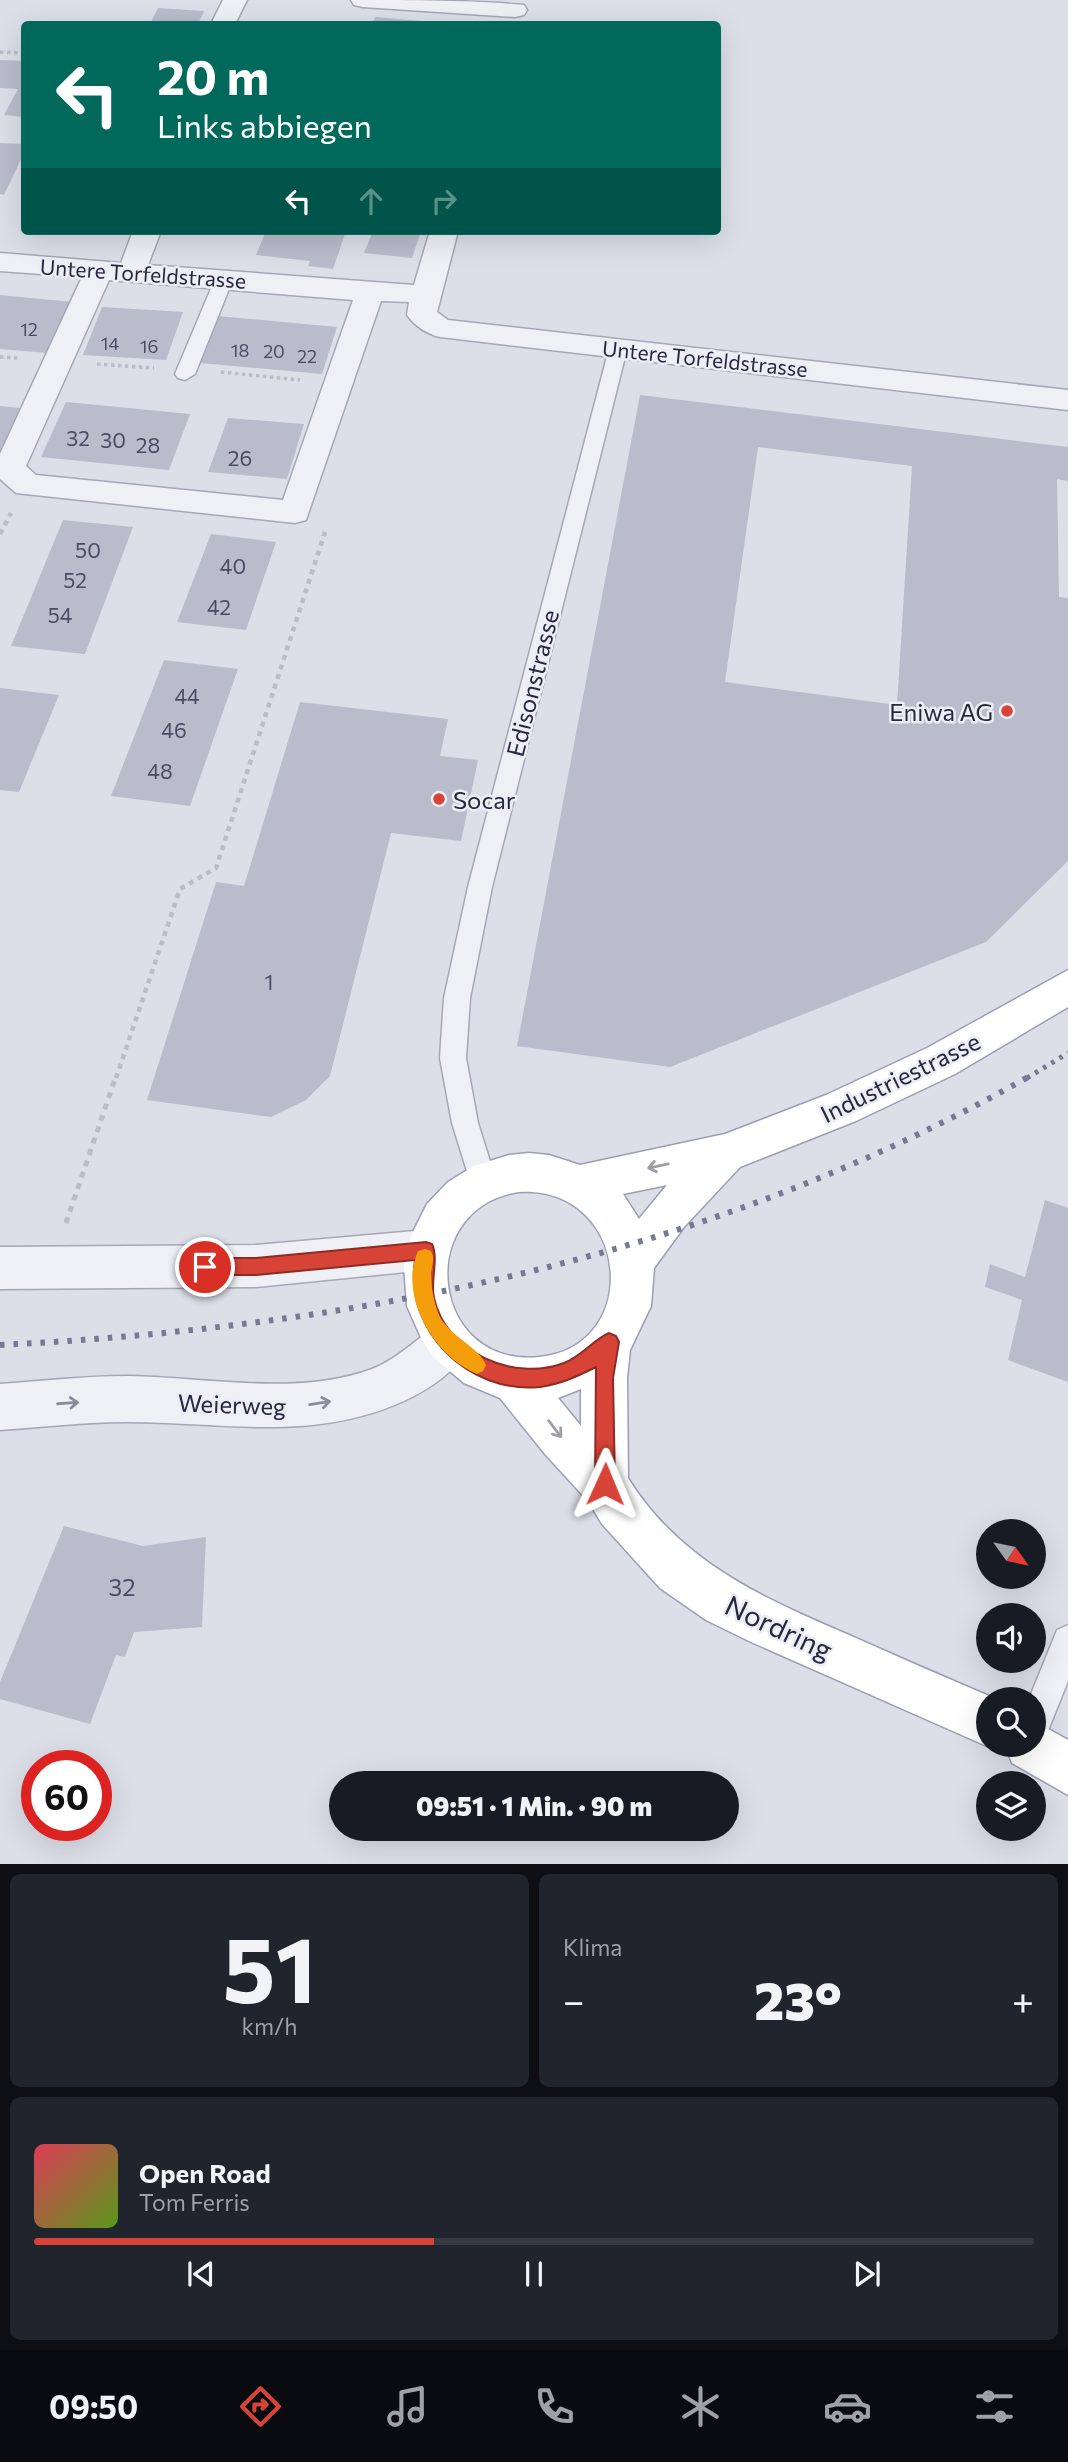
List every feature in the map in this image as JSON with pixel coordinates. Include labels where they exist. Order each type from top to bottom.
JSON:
[{"type":"main road","name":"Industriestrasse","points":[[577,1185],[725,1153],[841,1108],[942,1061],[1068,987]]},
{"type":"main road","name":"Industriestrasse","points":[[634,1260],[669,1213],[725,1153]]},
{"type":"main road","points":[[538,1174],[577,1185],[591,1192],[612,1211],[623,1227],[634,1260],[634,1296],[625,1321],[609,1342],[589,1361],[564,1373],[539,1378],[512,1377],[489,1371],[466,1359],[448,1343],[433,1322],[425,1299],[422,1274],[426,1250],[438,1222],[458,1200],[484,1184],[511,1175],[538,1174]]},
{"type":"main road","points":[[605,1484],[604,1378],[609,1342]]},
{"type":"main road","name":"Nordring","points":[[512,1377],[561,1438],[605,1484],[619,1507],[677,1571],[723,1603],[976,1716]]},
{"type":"main road","points":[[1046,1755],[1068,1769]]},
{"type":"street","points":[[224,21],[235,0]]},
{"type":"street","points":[[363,0],[514,11]]},
{"type":"street","points":[[132,271],[146,235]]},
{"type":"street","points":[[425,294],[443,235]]},
{"type":"street","name":"Untere Torfeldstrasse","points":[[0,262],[370,292],[425,294],[422,315],[440,328],[1068,400]]},
{"type":"street","points":[[100,269],[9,469],[27,485],[295,512],[370,292]]},
{"type":"street","points":[[0,1268],[256,1266],[426,1250]]},
{"type":"street","name":"Weierweg","points":[[0,1407],[129,1399],[300,1406],[360,1396],[412,1375],[448,1343]]},
{"type":"lane","points":[[185,374],[224,279]]},
{"type":"lane","name":"Edisonstrasse","points":[[484,1184],[465,1122],[453,1058],[457,998],[480,887],[618,349]]},
{"type":"lane","points":[[1046,1697],[1068,1641]]},
{"type":"path","points":[[0,52],[21,53]]},
{"type":"path","points":[[58,361],[159,368]]},
{"type":"path","points":[[217,372],[338,384]]},
{"type":"path","points":[[52,1268],[180,889],[216,868],[325,531]]},
{"type":"building","points":[[158,8],[204,11],[199,21],[152,21]]},
{"type":"building","points":[[375,17],[421,21],[373,21]]},
{"type":"building","points":[[0,60],[21,61],[21,117],[4,115],[18,89],[0,88]]},
{"type":"building","points":[[0,143],[21,144],[21,159],[4,195],[0,194]]},
{"type":"building","points":[[264,235],[345,235],[333,269],[308,266],[310,261],[256,255]]},
{"type":"building","points":[[371,235],[420,235],[412,258],[364,253]]},
{"type":"building","points":[[0,295],[73,302],[48,353],[0,349]]},
{"type":"building","points":[[102,307],[183,312],[166,360],[83,355]]},
{"type":"building","points":[[218,316],[337,327],[322,374],[200,363]]},
{"type":"building","points":[[640,395],[1068,447],[1068,481],[1057,479],[1059,597],[1068,598],[1068,861],[986,942],[670,1067],[517,1046]],"holes":[[[758,447],[912,466],[897,705],[725,682]]]},
{"type":"building","points":[[66,402],[190,414],[169,470],[41,457]]},
{"type":"building","points":[[0,406],[31,409],[0,456]]},
{"type":"building","points":[[228,418],[304,424],[287,479],[208,472]]},
{"type":"building","points":[[63,520],[133,527],[85,654],[11,646]]},
{"type":"building","points":[[211,534],[276,542],[246,630],[177,622]]},
{"type":"building","points":[[164,660],[238,669],[190,806],[111,796]]},
{"type":"building","points":[[0,688],[59,695],[19,792],[0,790]]},
{"type":"building","points":[[300,702],[448,719],[440,756],[478,760],[461,841],[391,833],[330,1076],[306,1100],[271,1117],[147,1100],[216,882],[244,886]]},
{"type":"building","points":[[1045,1200],[1068,1208],[1068,1382],[1008,1360],[1022,1300],[985,1287],[990,1264],[1025,1277]]},
{"type":"building","points":[[64,1526],[143,1546],[206,1537],[202,1627],[134,1632],[125,1657],[116,1655],[90,1724],[0,1699],[0,1682]]},
{"type":"railway","points":[[1027,1078],[1068,1053]]},
{"type":"railway","points":[[0,1345],[135,1336],[269,1321],[401,1299],[531,1271],[660,1235],[786,1191],[909,1138],[1030,1076]]},
{"type":"slow traffic","points":[[425,1257],[422,1274],[425,1299],[433,1322],[448,1343],[477,1365]]},
{"type":"place","name":"Eniwa AG","points":[[1007,711]]},
{"type":"place","name":"Socar","points":[[439,799]]},
{"type":"route","points":[[205,1267],[256,1266],[426,1250],[422,1274],[425,1299],[433,1322],[448,1343],[466,1359],[489,1371],[512,1377],[539,1378],[564,1373],[589,1361],[609,1342],[604,1378],[605,1484]]}]
